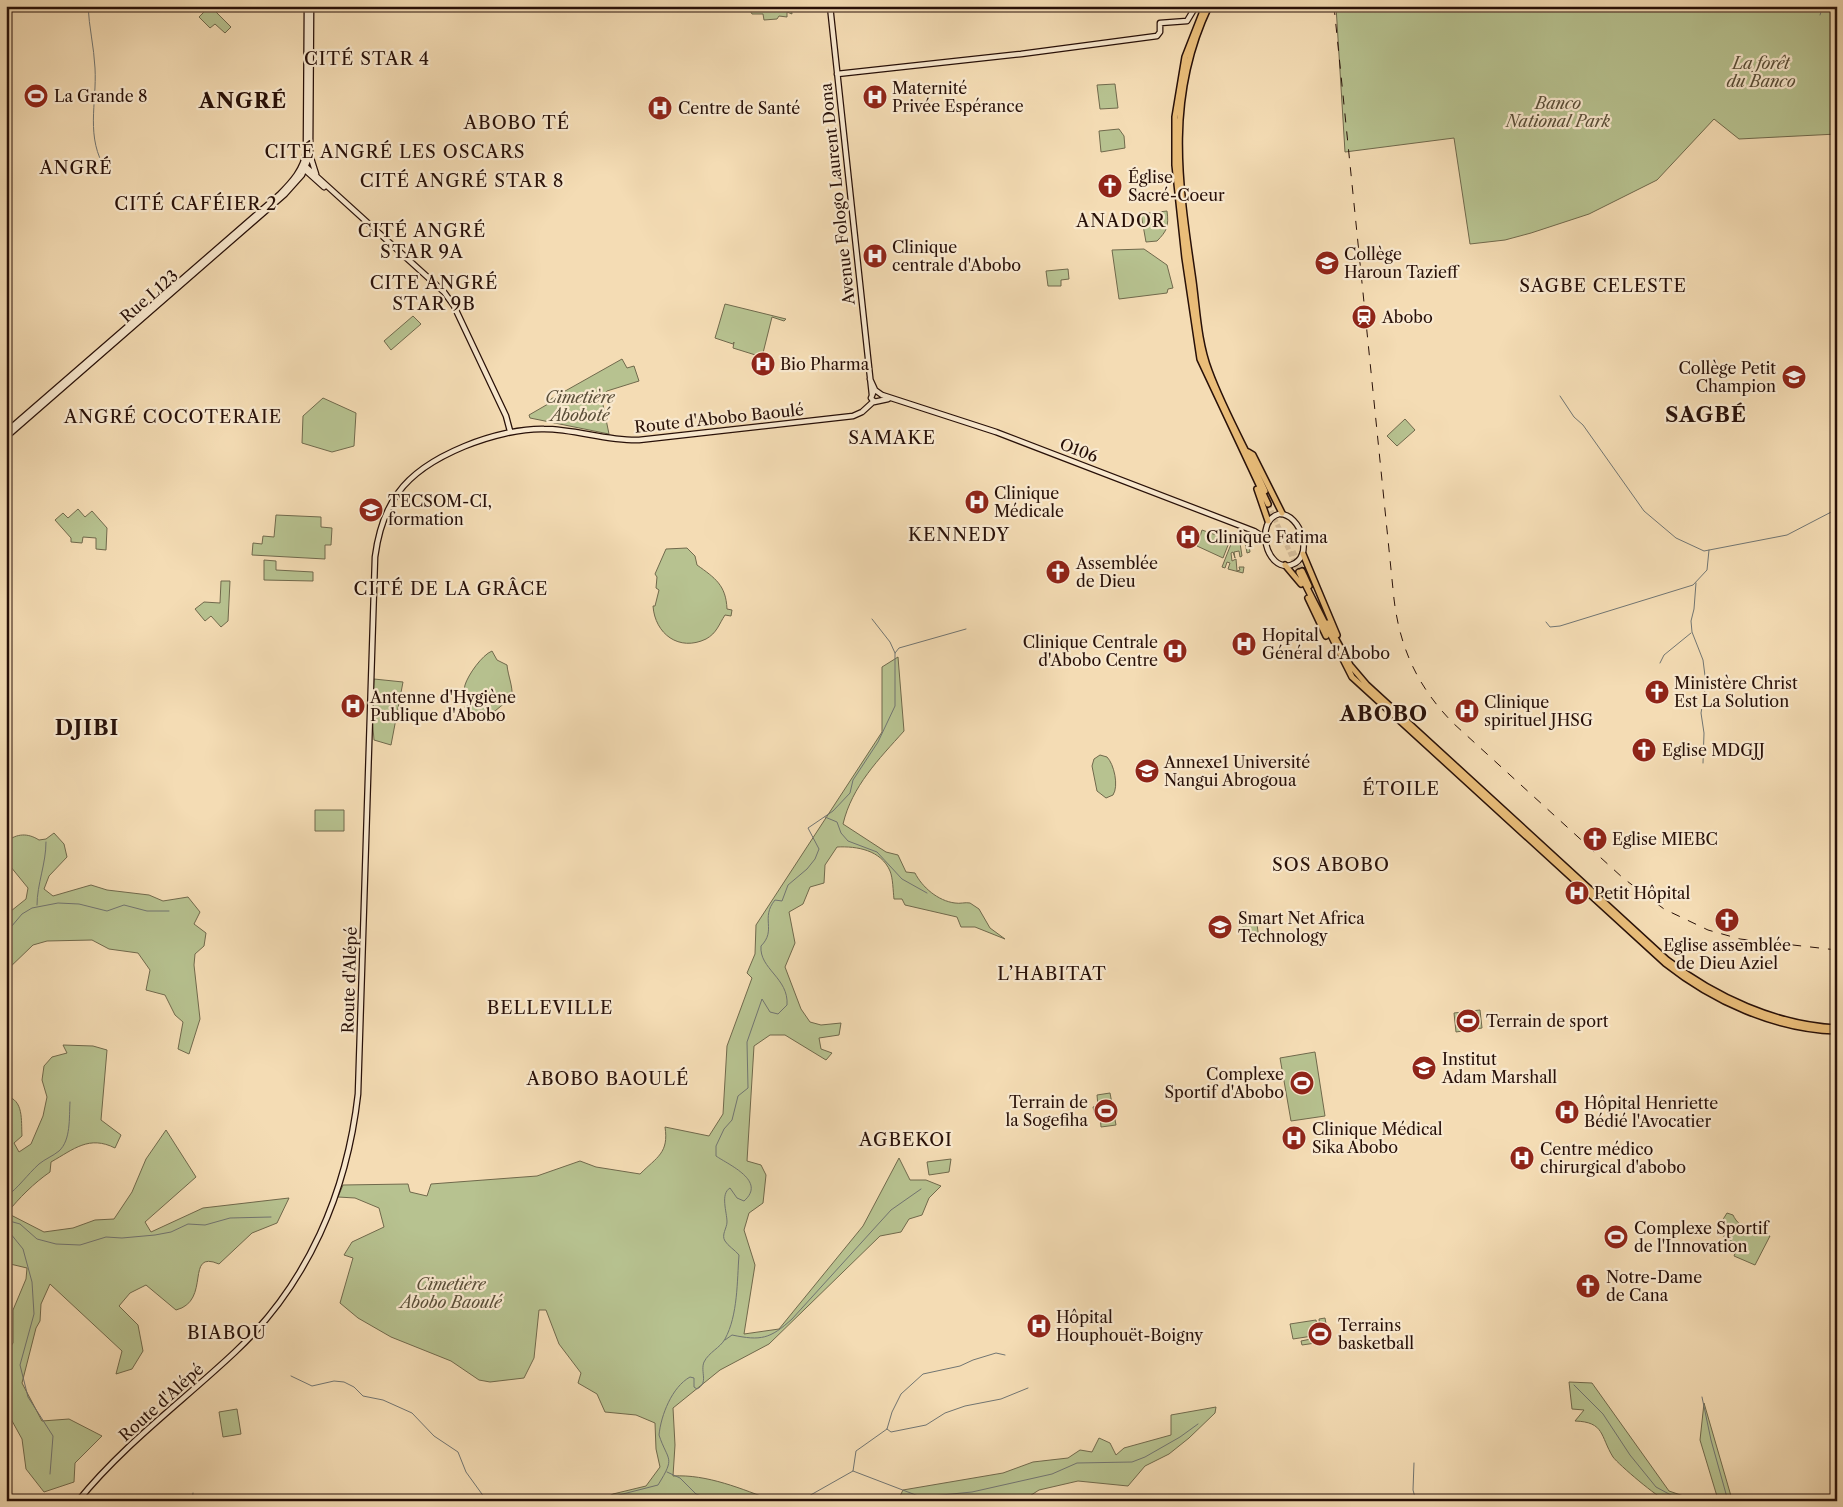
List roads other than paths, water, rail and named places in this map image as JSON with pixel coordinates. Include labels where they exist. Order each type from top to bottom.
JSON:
[{"type":"main road","points":[[307,6],[308,123],[305,167],[443,294],[454,313],[510,431]]},
{"type":"main road","points":[[311,6],[310,155],[316,175]]},
{"type":"main road","name":"Avenue Fologo Laurent Dona","points":[[830,6],[872,398]]},
{"type":"main road","points":[[838,75],[994,60],[1158,38],[1162,35],[1161,23],[1187,21],[1196,6]]},
{"type":"main road","points":[[1204,6],[1185,57],[1176,102],[1174,140],[1178,198],[1200,343],[1206,364],[1246,454],[1245,465],[1258,492],[1268,521]]},
{"type":"main road","points":[[1209,6],[1186,71],[1181,92],[1178,134],[1187,258],[1200,359],[1269,503]]},
{"type":"main road","points":[[305,167],[310,155]]},
{"type":"main road","points":[[305,167],[436,283],[449,298],[506,416],[510,431]]},
{"type":"main road","name":"Rue L123","points":[[6,432],[279,195],[305,167]]},
{"type":"main road","name":"Rue L123","points":[[6,437],[285,194],[305,167]]},
{"type":"main road","points":[[1177,208],[1178,198]]},
{"type":"main road","points":[[1206,364],[1214,374]]},
{"type":"main road","name":"Avenue Fologo Laurent Dona","points":[[870,379],[879,396]]},
{"type":"main road","points":[[872,398],[879,396]]},
{"type":"main road","name":"Route d'Abobo Baoulé","points":[[510,431],[556,429],[610,440],[639,440],[853,416],[861,413],[869,406],[872,398],[879,396]]},
{"type":"main road","name":"O106","points":[[879,396],[996,432],[1254,531],[1265,538]]},
{"type":"main road","name":"Route d'Alépé","points":[[78,1501],[104,1471],[236,1352],[261,1326],[306,1263],[332,1209],[352,1142],[358,1094],[373,593],[377,540],[388,510],[398,492],[410,480],[432,464],[469,444],[510,431]]},
{"type":"main road","points":[[1246,454],[1253,455],[1282,513],[1291,518],[1300,529],[1303,540],[1303,554],[1339,640],[1340,653]]},
{"type":"main road","points":[[1282,513],[1274,515],[1268,521],[1265,538],[1270,554],[1300,582],[1326,637],[1359,678],[1684,972],[1717,993],[1748,1007],[1799,1022],[1837,1030]]},
{"type":"main road","points":[[1254,531],[1266,528]]},
{"type":"main road","points":[[1285,566],[1296,563],[1303,554]]},
{"type":"main road","points":[[1300,572],[1352,677],[1676,972],[1713,996],[1746,1011],[1799,1027],[1837,1030]]},
{"type":"waterway","points":[[88,6],[95,68],[94,133],[100,158],[106,170]]},
{"type":"waterway","points":[[1820,15],[1823,6]]},
{"type":"waterway","points":[[1560,396],[1644,511],[1676,538],[1704,551],[1787,535],[1837,509]]},
{"type":"waterway","points":[[1546,622],[1550,627],[1560,626],[1693,585],[1707,570],[1709,550]]},
{"type":"waterway","points":[[1696,583],[1691,621],[1692,632],[1703,660],[1706,684],[1701,713],[1704,733],[1703,763]]},
{"type":"waterway","points":[[872,619],[890,642],[895,653]]},
{"type":"waterway","points":[[606,1501],[619,1495],[658,1485],[669,1464],[669,1459],[659,1435],[668,1402],[678,1387],[690,1377],[694,1378],[694,1387],[697,1389],[701,1387],[703,1384],[704,1362],[725,1339],[735,1309],[739,1255],[724,1239],[727,1222],[725,1194],[730,1188],[737,1198],[744,1201],[750,1194],[751,1187],[749,1180],[744,1174],[716,1156],[716,1146],[724,1129],[732,1120],[738,1096],[748,1088],[747,1042],[762,999],[770,1012],[778,1014],[787,1005],[784,988],[764,961],[762,954],[761,946],[768,935],[768,918],[771,906],[775,900],[782,901],[788,885],[807,869],[815,859],[819,849],[808,828],[833,811],[850,793],[853,780],[878,742],[895,706],[895,653],[899,648],[966,629]]},
{"type":"waterway","points":[[1660,663],[1664,655],[1691,633]]},
{"type":"waterway","points":[[825,817],[837,822],[841,833],[848,841],[877,852],[902,879],[927,893]]},
{"type":"waterway","points":[[37,905],[46,842]]},
{"type":"waterway","points":[[6,933],[22,914],[32,908],[58,903],[79,904],[107,911],[124,905],[147,911],[169,911]]},
{"type":"waterway","points":[[6,1197],[39,1164],[57,1153],[63,1146],[69,1128],[70,1102]]},
{"type":"waterway","points":[[725,1340],[732,1335],[751,1338],[765,1337],[784,1326],[891,1210],[921,1189]]},
{"type":"waterway","points":[[6,1220],[20,1224],[37,1239],[56,1244],[80,1245],[106,1237],[122,1238],[171,1232],[188,1224],[205,1225],[230,1218],[271,1217]]},
{"type":"waterway","points":[[6,1228],[23,1249],[32,1282],[34,1314],[20,1365],[28,1397],[53,1436],[50,1474]]},
{"type":"waterway","points":[[800,1501],[853,1471],[856,1451],[887,1429],[892,1412],[901,1394],[923,1374],[960,1366],[996,1353],[1005,1355]]},
{"type":"waterway","points":[[291,1376],[312,1386],[334,1381],[344,1382],[354,1387],[363,1396],[383,1400],[412,1413],[434,1436],[458,1452],[466,1472],[487,1501]]},
{"type":"waterway","points":[[1574,1385],[1603,1414],[1630,1455],[1656,1487],[1682,1501]]},
{"type":"waterway","points":[[887,1429],[891,1432],[926,1425],[945,1413],[965,1406],[1001,1399],[1028,1388]]},
{"type":"waterway","points":[[1702,1397],[1711,1440],[1728,1501]]},
{"type":"waterway","points":[[853,1471],[921,1497],[972,1492],[1052,1474],[1077,1463],[1132,1462],[1145,1457],[1180,1437],[1198,1424]]},
{"type":"waterway","points":[[1414,1463],[1413,1490],[1416,1501]]},
{"type":"waterway","points":[[667,1472],[680,1478],[696,1494],[714,1501]]},
{"type":"waterway","points":[[192,1501],[193,1493]]},
{"type":"waterway","points":[[733,1501],[747,1498],[753,1501]]},
{"type":"tunnel","points":[[1268,504],[1299,572]]},
{"type":"tunnel","points":[[1293,551],[1302,571]]},
{"type":"railway","points":[[1334,6],[1394,599],[1401,634],[1413,666],[1430,695],[1453,723],[1623,878],[1664,909],[1708,930],[1740,939],[1837,950]]},
{"type":"place","name":"La Grande 8","points":[[36,96]]},
{"type":"place","name":"Maternité Privée Espérance","points":[[875,97]]},
{"type":"place","name":"Centre de Santé","points":[[660,108]]},
{"type":"place","name":"Église Sacré-Coeur","points":[[1110,186]]},
{"type":"place","name":"Clinique centrale d'Abobo","points":[[875,256]]},
{"type":"place","name":"Collège Haroun Tazieff","points":[[1327,263]]},
{"type":"place","name":"Abobo","points":[[1364,317]]},
{"type":"place","name":"Bio Pharma","points":[[763,364]]},
{"type":"place","name":"Collège Petit Champion","points":[[1794,377]]},
{"type":"place","name":"Clinique Médicale","points":[[977,502]]},
{"type":"place","name":"TECSOM-CI, formation","points":[[371,510]]},
{"type":"place","name":"Clinique Fatima","points":[[1188,537]]},
{"type":"place","name":"Assemblée de Dieu","points":[[1058,572]]},
{"type":"place","name":"Hopital Général d'Abobo","points":[[1244,644]]},
{"type":"place","name":"Clinique Centrale d'Abobo Centre","points":[[1175,651]]},
{"type":"place","name":"Ministère Christ Est La Solution","points":[[1657,692]]},
{"type":"place","name":"Antenne d'Hygiène Publique d'Abobo","points":[[353,706]]},
{"type":"place","name":"Clinique spirituel JHSG","points":[[1467,711]]},
{"type":"place","name":"Eglise MDGJJ","points":[[1644,750]]},
{"type":"place","name":"Annexe1 Université Nangui Abrogoua","points":[[1147,771]]},
{"type":"place","name":"Eglise MIEBC","points":[[1595,839]]},
{"type":"place","name":"Petit Hôpital","points":[[1577,893]]},
{"type":"place","name":"Eglise assemblée de Dieu Aziel","points":[[1727,920]]},
{"type":"place","name":"Smart Net Africa Technology","points":[[1220,927]]},
{"type":"place","name":"Terrain de sport","points":[[1468,1021]]},
{"type":"place","name":"Institut Adam Marshall","points":[[1424,1068]]},
{"type":"place","name":"Complexe Sportif d'Abobo","points":[[1302,1083]]},
{"type":"place","name":"Terrain de la Sogefiha","points":[[1106,1111]]},
{"type":"place","name":"Hôpital Henriette Bédié l'Avocatier","points":[[1567,1112]]},
{"type":"place","name":"Clinique Médical Sika Abobo","points":[[1294,1138]]},
{"type":"place","name":"Centre médico chirurgical d'abobo","points":[[1522,1158]]},
{"type":"place","name":"Complexe Sportif de l'Innovation","points":[[1616,1237]]},
{"type":"place","name":"Notre-Dame de Cana","points":[[1588,1286]]},
{"type":"place","name":"Hôpital Houphouët-Boigny","points":[[1039,1326]]},
{"type":"place","name":"Terrains basketball","points":[[1320,1334]]},
{"type":"district","name":"CITÉ STAR 4","points":[[367,59]]},
{"type":"district","name":"ANGRÉ","points":[[243,101]]},
{"type":"district","name":"ABOBO TÉ","points":[[517,123]]},
{"type":"district","name":"CITÉ ANGRÉ LES OSCARS","points":[[395,152]]},
{"type":"district","name":"ANGRÉ","points":[[76,168]]},
{"type":"district","name":"CITÉ ANGRÉ STAR 8","points":[[462,181]]},
{"type":"district","name":"CITÉ CAFÉIER 2","points":[[196,204]]},
{"type":"district","name":"ANADOR","points":[[1121,221]]},
{"type":"district","name":"CITÉ ANGRÉ STAR 9A","points":[[422,241]]},
{"type":"district","name":"SAGBE CELESTE","points":[[1603,286]]},
{"type":"district","name":"CITE ANGRÉ STAR 9B","points":[[434,293]]},
{"type":"district","name":"SAGBÉ","points":[[1706,415]]},
{"type":"district","name":"ANGRÉ COCOTERAIE","points":[[173,417]]},
{"type":"district","name":"SAMAKE","points":[[892,438]]},
{"type":"district","name":"KENNEDY","points":[[959,535]]},
{"type":"district","name":"CITÉ DE LA GRÂCE","points":[[451,589]]},
{"type":"district","name":"ABOBO","points":[[1384,714]]},
{"type":"district","name":"DJIBI","points":[[87,728]]},
{"type":"district","name":"ÉTOILE","points":[[1401,789]]},
{"type":"district","name":"SOS ABOBO","points":[[1331,865]]},
{"type":"district","name":"L’HABITAT","points":[[1052,974]]},
{"type":"district","name":"BELLEVILLE","points":[[550,1008]]},
{"type":"district","name":"ABOBO BAOULÉ","points":[[608,1079]]},
{"type":"district","name":"AGBEKOI","points":[[906,1140]]},
{"type":"district","name":"BIABOU","points":[[227,1333]]},
{"type":"park label","name":"La forêt du Banco","points":[[1761,72]]},
{"type":"park label","name":"Banco National Park","points":[[1558,112]]},
{"type":"park label","name":"Cimetière Aboboté","points":[[580,406]]},
{"type":"park label","name":"Cimetière Abobo Baoulé","points":[[451,1293]]}]
